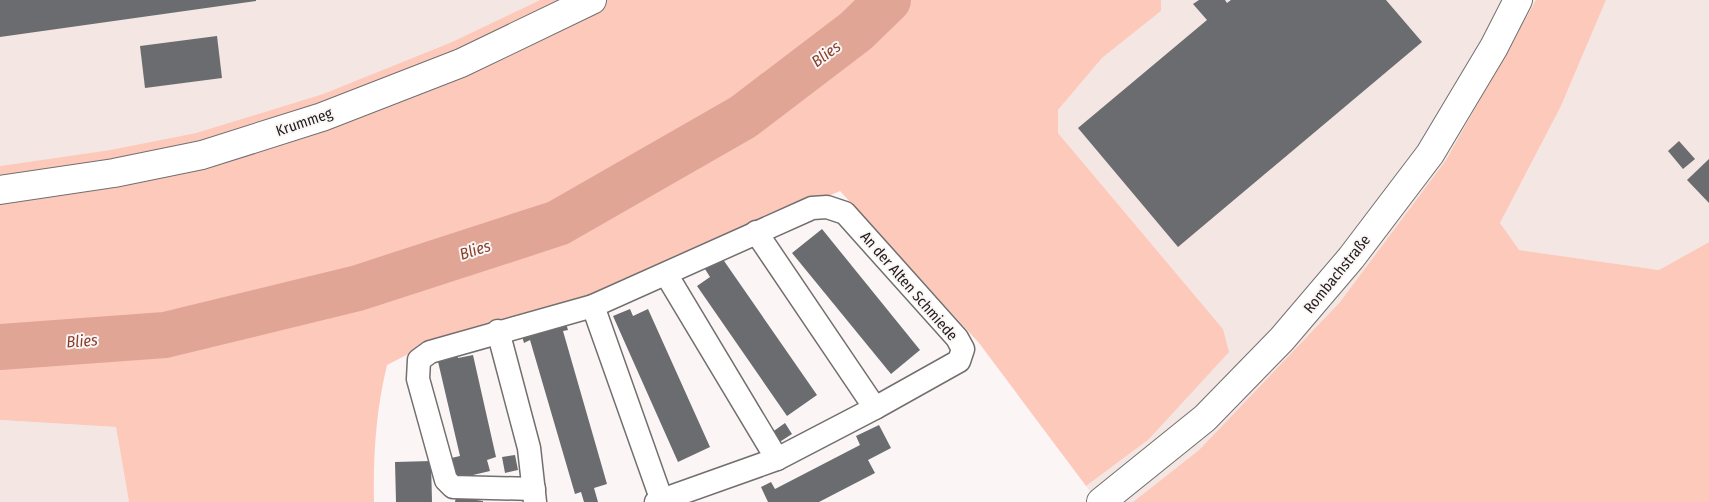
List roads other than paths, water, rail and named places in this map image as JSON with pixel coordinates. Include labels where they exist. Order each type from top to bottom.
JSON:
[{"type":"street","name":"Krummeg","points":[[0,190],[114,173],[193,157],[276,132],[322,117],[461,63],[592,0]]},
{"type":"street","name":"Rombachstraße","points":[[1101,502],[1205,418],[1282,339],[1351,258],[1430,154],[1494,47],[1518,0]]},
{"type":"street","name":"An der Alten Schmiede","points":[[498,332],[529,448],[535,495],[453,487],[446,480],[418,379],[419,360],[430,352],[498,332],[593,306],[812,208],[827,207],[844,213],[957,338],[963,349],[959,361],[876,408],[777,459],[659,501],[593,306]]},
{"type":"street","points":[[756,232],[876,408]]},
{"type":"street","points":[[666,274],[777,459]]},
{"type":"waterway","name":"Blies","points":[[0,347],[165,335],[358,288],[558,223],[743,117],[856,31],[888,0]]}]
